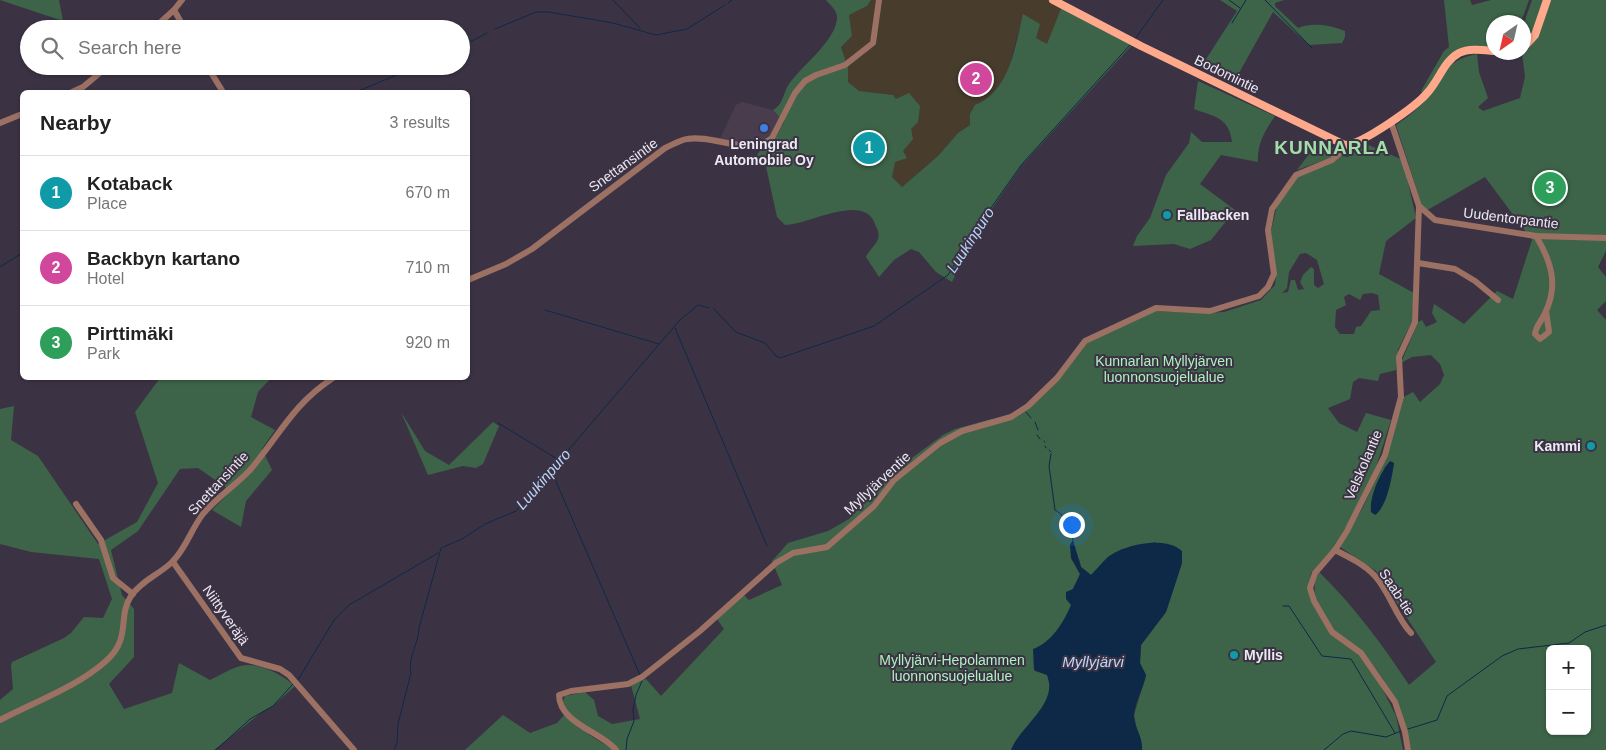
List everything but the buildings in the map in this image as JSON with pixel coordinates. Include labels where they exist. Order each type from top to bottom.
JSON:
[{"type":"main road","name":"Bodomintie","points":[[1053,0],[1141,46],[1335,142],[1349,145]]},
{"type":"main road","points":[[1531,39],[1535,35],[1547,0]]},
{"type":"main road","points":[[1349,145],[1391,122],[1423,98],[1454,57],[1467,50],[1486,50]]},
{"type":"street","points":[[163,20],[182,0]]},
{"type":"street","name":"Snettansintie","points":[[470,279],[506,264],[532,249],[665,148],[686,139],[704,139],[757,146],[766,143],[772,138],[795,92],[805,81],[845,65],[873,43],[879,0]]},
{"type":"street","points":[[174,10],[180,20]]},
{"type":"street","points":[[76,90],[97,75]]},
{"type":"street","points":[[213,75],[222,90]]},
{"type":"street","points":[[0,123],[20,115]]},
{"type":"street","name":"Velskolantie","points":[[1391,122],[1419,206],[1415,322],[1399,357],[1401,396],[1387,446],[1361,505],[1335,550],[1312,577],[1311,594],[1332,632],[1361,653],[1395,702],[1405,732],[1408,750]]},
{"type":"street","name":"Myllyjärventie","points":[[616,750],[592,734],[566,712],[560,705],[559,695],[628,684],[642,677],[700,631],[776,562],[793,553],[826,546],[874,506],[894,480],[940,443],[962,431],[1010,417],[1028,406],[1057,378],[1085,341],[1156,308],[1210,311],[1259,296],[1268,287],[1274,274],[1268,230],[1272,209],[1296,175],[1332,160],[1349,145]]},
{"type":"street","name":"Uudentorpantie","points":[[1419,206],[1435,220],[1536,236],[1606,238]]},
{"type":"street","points":[[1536,236],[1546,253],[1553,276],[1546,311]]},
{"type":"street","points":[[1418,263],[1455,269],[1474,280],[1498,300]]},
{"type":"street","name":"Snettansintie","points":[[133,594],[173,562],[202,515],[251,468],[289,416],[330,380]]},
{"type":"street","points":[[0,720],[68,685],[106,662],[121,641],[126,609],[133,594],[113,578],[101,540],[76,504]]},
{"type":"street","name":"Saab-tie","points":[[1335,550],[1364,566],[1376,577],[1403,625],[1411,634]]},
{"type":"street","name":"Niittyveräjä","points":[[173,562],[241,658],[280,669],[289,675],[354,750]]},
{"type":"shaded area","points":[[871,0],[1048,0],[1062,6],[1047,45],[1036,38],[1023,15],[1007,74],[989,100],[970,114],[970,125],[958,133],[938,156],[902,187],[892,177],[895,161],[903,151],[896,99],[893,95],[859,91],[848,82],[848,68],[841,47],[852,36],[849,15],[867,6]]},
{"type":"shaded area","points":[[742,102],[773,110],[780,118],[773,133],[764,143],[746,143],[720,139],[736,105]]},
{"type":"green space","points":[[0,0],[59,0],[63,20]]},
{"type":"green space","points":[[826,0],[871,0],[867,6],[849,15],[852,36],[841,47],[848,68],[848,82],[859,91],[893,95],[896,99],[909,93],[920,106],[918,122],[911,129],[913,139],[903,151],[907,158],[895,162],[892,177],[902,187],[938,156],[958,133],[970,125],[970,114],[975,105],[996,90],[1014,54],[1023,14],[1040,24],[1036,38],[1047,44],[1062,6],[1132,45],[1022,165],[975,233],[952,282],[936,272],[919,252],[911,249],[894,260],[879,277],[866,257],[879,237],[877,228],[869,215],[860,211],[848,210],[785,225],[777,217],[765,162],[757,155],[761,149],[772,142],[784,122],[773,110],[781,102],[787,87],[824,45],[835,28],[836,14]]},
{"type":"green space","points":[[1220,0],[1284,0],[1275,3],[1275,6],[1298,28],[1309,25],[1334,27],[1345,31],[1345,37],[1342,43],[1309,45],[1273,12],[1234,82],[1201,67],[1237,11]]},
{"type":"green space","points":[[1444,0],[1470,0],[1472,5],[1491,0],[1529,0],[1524,15],[1486,15],[1486,49],[1459,51],[1423,95],[1421,91],[1444,51],[1449,47]]},
{"type":"green space","points":[[1532,0],[1545,0],[1535,32],[1531,37],[1531,15],[1527,15]]},
{"type":"green space","points":[[1551,0],[1606,0],[1606,251],[1598,267],[1606,277],[1606,301],[1597,310],[1606,320],[1606,750],[1411,750],[1401,712],[1383,679],[1364,653],[1341,636],[1326,620],[1315,596],[1316,579],[1319,572],[1344,598],[1378,640],[1409,685],[1436,662],[1376,571],[1340,547],[1363,507],[1387,456],[1404,397],[1413,392],[1420,402],[1440,384],[1444,375],[1440,364],[1431,355],[1412,357],[1401,363],[1418,322],[1422,320],[1426,327],[1437,322],[1432,313],[1434,304],[1464,324],[1497,291],[1513,299],[1532,240],[1485,177],[1424,212],[1396,125],[1426,100],[1450,66],[1465,57],[1477,54],[1479,72],[1488,98],[1478,107],[1483,111],[1520,98],[1525,77],[1523,60],[1531,60],[1531,43]],"holes":[[[1390,462],[1394,463],[1388,485],[1375,492],[1385,467]]]},
{"type":"green space","points":[[1198,81],[1275,116],[1260,143],[1258,162],[1221,155],[1200,184],[1235,210],[1211,240],[1190,249],[1174,244],[1133,246],[1137,236],[1150,218],[1166,175],[1189,143],[1191,132],[1202,142],[1232,142],[1228,127],[1220,119],[1194,109]]},
{"type":"green space","points":[[1319,141],[1339,151],[1330,158],[1297,170]]},
{"type":"green space","points":[[1364,143],[1403,160],[1416,218],[1386,241],[1379,274],[1414,293],[1412,321],[1398,350],[1396,370],[1380,374],[1378,381],[1359,378],[1353,382],[1350,399],[1328,408],[1339,423],[1357,432],[1366,413],[1391,420],[1376,467],[1354,514],[1333,548],[1311,573],[1308,589],[1311,599],[1330,633],[1359,655],[1381,686],[1396,716],[1403,750],[1125,750],[1137,730],[1134,715],[1146,675],[1140,663],[1141,645],[1166,612],[1182,563],[1155,542],[1122,549],[1109,556],[1091,575],[1081,567],[1079,559],[1071,558],[1080,574],[1071,593],[1071,605],[1066,619],[1035,671],[1047,675],[1052,694],[1017,750],[618,750],[586,728],[566,708],[563,701],[565,696],[585,692],[594,700],[598,716],[612,724],[640,719],[631,685],[646,679],[661,696],[724,629],[717,619],[744,595],[749,600],[782,585],[772,561],[788,543],[828,531],[849,519],[897,469],[943,435],[955,429],[992,419],[991,423],[1031,404],[1084,342],[1151,311],[1224,312],[1261,300],[1275,285],[1276,274],[1271,231],[1277,205],[1298,176],[1341,156],[1348,157]],"holes":[[[1306,253],[1317,260],[1324,284],[1318,288],[1314,285],[1314,269],[1311,267],[1303,275],[1300,282],[1304,289],[1298,290],[1295,280],[1291,280],[1288,292],[1282,293],[1287,288],[1289,272],[1300,254]],[[1372,293],[1378,295],[1380,310],[1371,311],[1361,326],[1356,327],[1354,334],[1340,334],[1335,327],[1336,310],[1346,305],[1344,297],[1349,294],[1360,300],[1363,294]]]},
{"type":"green space","points":[[159,380],[269,380],[258,392],[251,417],[275,430],[262,449],[272,470],[246,501],[241,527],[212,510],[231,491],[198,468],[180,469],[138,531],[111,550],[122,595],[134,609],[134,657],[109,684],[124,709],[172,693],[179,663],[210,680],[240,666],[254,665],[277,674],[295,686],[273,706],[262,712],[214,750],[0,750],[0,700],[13,689],[12,662],[64,638],[71,633],[84,617],[103,618],[112,599],[99,559],[31,552],[0,544],[0,409],[14,406],[11,440],[38,456],[98,544],[137,522],[158,483],[135,412]]},
{"type":"green space","points":[[401,412],[425,451],[449,465],[493,422],[499,426],[483,464],[476,468],[463,466],[428,475]]},
{"type":"green space","points":[[565,714],[591,736],[614,750],[465,750],[503,715],[530,733],[557,723]]},
{"type":"water","points":[[1390,461],[1394,463],[1388,491],[1383,505],[1375,515],[1371,512],[1373,492]]},
{"type":"water","name":"Myllyjärvi","points":[[1073,540],[1081,567],[1091,575],[1111,555],[1137,545],[1147,543],[1167,544],[1175,546],[1182,551],[1182,563],[1166,612],[1141,645],[1140,663],[1146,675],[1134,716],[1142,750],[1011,750],[1048,696],[1047,675],[1034,670],[1033,649],[1051,637],[1065,618],[1071,605],[1066,599],[1066,592],[1073,589],[1080,574],[1071,558],[1070,545]]},
{"type":"waterway","points":[[613,0],[640,28]]},
{"type":"waterway","points":[[728,3],[732,0]]},
{"type":"waterway","name":"Luukinpuro","points":[[1135,39],[1163,0]]},
{"type":"waterway","points":[[1229,0],[1240,8]]},
{"type":"waterway","points":[[1232,23],[1246,0]]},
{"type":"waterway","points":[[1265,0],[1312,48]]},
{"type":"waterway","points":[[495,29],[536,12],[549,12],[613,23],[656,35],[687,29],[725,5]]},
{"type":"waterway","points":[[470,42],[487,33]]},
{"type":"waterway","name":"Luukinpuro","points":[[714,309],[736,332],[765,343],[780,358],[874,326],[948,275],[974,232],[1022,164],[1130,45]]},
{"type":"waterway","points":[[361,90],[397,75]]},
{"type":"waterway","points":[[0,267],[20,254]]},
{"type":"waterway","name":"Luukinpuro","points":[[394,750],[397,743],[398,724],[411,673],[412,657],[441,548],[462,539],[485,524],[516,511],[679,321],[698,305],[709,308]]},
{"type":"waterway","points":[[545,310],[659,344]]},
{"type":"waterway","points":[[675,328],[767,546]]},
{"type":"waterway","points":[[1026,412],[1031,418]]},
{"type":"waterway","points":[[1035,422],[1038,430]]},
{"type":"waterway","points":[[498,423],[559,460]]},
{"type":"waterway","points":[[1037,435],[1040,439]]},
{"type":"waterway","points":[[1051,454],[1049,466],[1055,510],[1061,514],[1071,532]]},
{"type":"waterway","points":[[551,470],[640,675]]},
{"type":"waterway","points":[[1072,536],[1073,540]]},
{"type":"waterway","points":[[298,680],[334,620],[349,605],[438,553]]},
{"type":"waterway","points":[[1283,606],[1289,606],[1322,656],[1351,659],[1395,733]]},
{"type":"waterway","points":[[1408,729],[1437,720],[1447,696],[1502,656],[1518,649],[1569,643],[1585,632],[1606,625]]},
{"type":"waterway","points":[[626,750],[627,739],[634,721],[633,710],[636,695],[642,681]]},
{"type":"waterway","points":[[216,750],[250,719],[273,706],[293,684]]},
{"type":"waterway","points":[[1324,750],[1343,734],[1351,731],[1386,737],[1401,731]]},
{"type":"place","name":"Backbyn kartano","points":[[976,79]]},
{"type":"place","name":"Leningrad Automobile Oy","points":[[764,128]]},
{"type":"place","name":"Kotaback","points":[[869,148]]},
{"type":"place","name":"Pirttimäki","points":[[1550,188]]},
{"type":"place","name":"Fallbacken","points":[[1167,215]]},
{"type":"place","name":"Kammi","points":[[1591,446]]},
{"type":"place","name":"Myllis","points":[[1234,655]]},
{"type":"district","name":"KUNNARLA","points":[[1332,147]]},
{"type":"park label","name":"Kunnarlan Myllyjärven luonnonsuojelualue","points":[[1164,370]]},
{"type":"park label","name":"Myllyjärvi-Hepolammen luonnonsuojelualue","points":[[952,668]]}]
